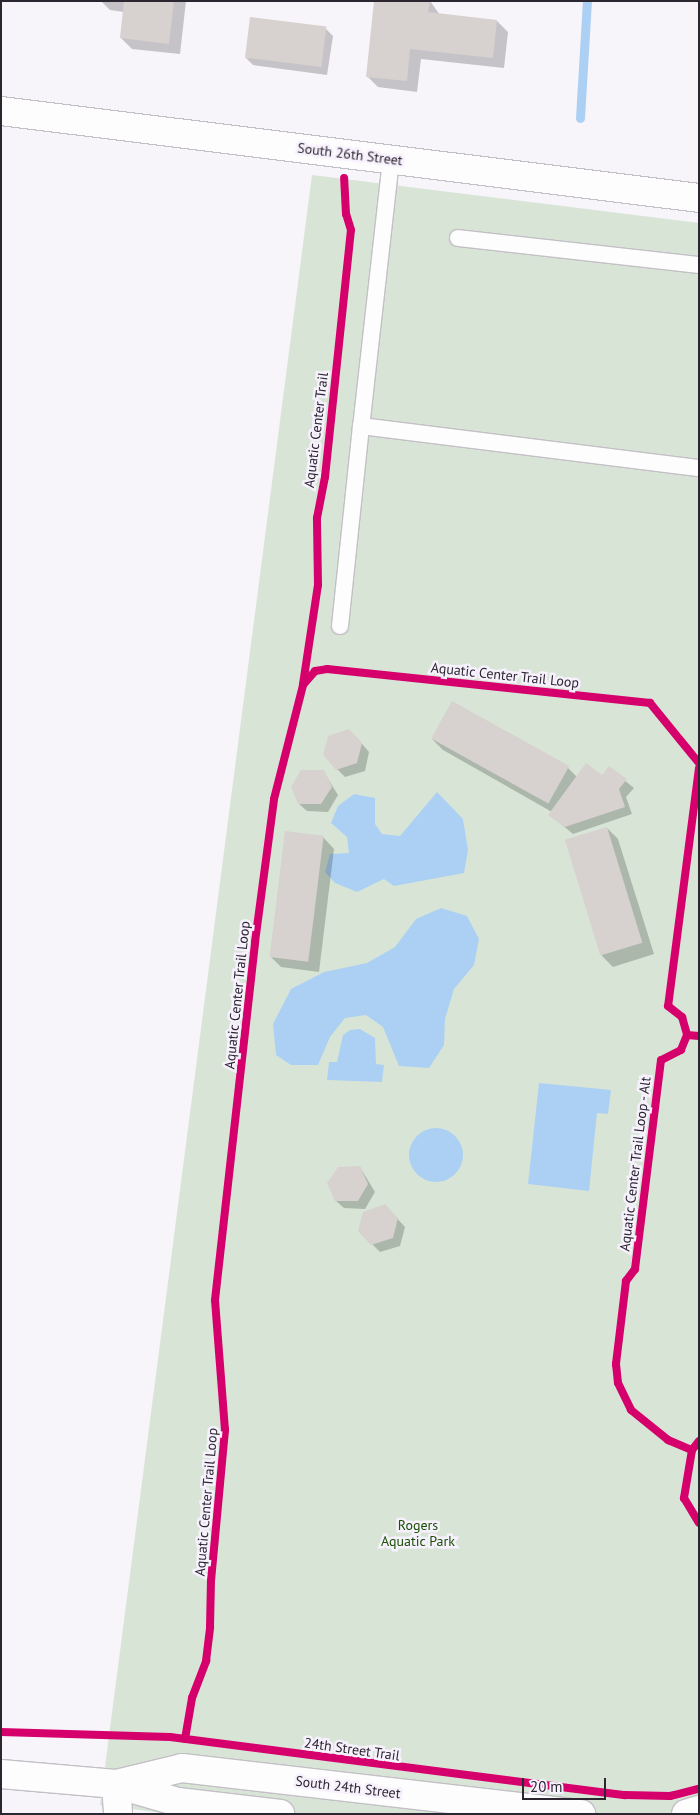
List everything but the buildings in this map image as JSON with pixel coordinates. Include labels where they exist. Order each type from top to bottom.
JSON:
[{"type":"street","name":"South 26th Street","points":[[1,111],[699,198]]},
{"type":"street","name":"South 24th Street","points":[[116,1784],[182,1768],[580,1814]]},
{"type":"street","name":"South 24th Street","points":[[1,1774],[116,1784],[178,1802],[280,1814]]},
{"type":"street","points":[[116,1784],[118,1814]]},
{"type":"street","points":[[686,1814],[699,1810]]},
{"type":"lane","points":[[340,626],[391,160]]},
{"type":"lane","points":[[458,238],[699,265]]},
{"type":"lane","points":[[361,426],[699,468]]},
{"type":"green space","name":"Rogers Aquatic Park","points":[[312,175],[699,223],[699,1814],[171,1814],[100,1805]]},
{"type":"water","points":[[437,792],[463,819],[468,850],[464,873],[394,886],[384,879],[357,892],[335,883],[325,872],[330,854],[349,853],[347,837],[331,823],[338,806],[354,794],[375,798],[375,824],[382,834],[400,836]]},
{"type":"water","points":[[441,908],[467,916],[479,939],[474,965],[454,989],[445,1019],[444,1045],[429,1068],[399,1066],[383,1027],[366,1015],[345,1018],[330,1037],[318,1065],[291,1065],[276,1055],[273,1024],[291,989],[324,972],[367,963],[395,947],[416,919]]},
{"type":"water","points":[[360,1029],[375,1038],[376,1064],[384,1065],[382,1082],[327,1080],[329,1062],[337,1062],[343,1035],[350,1030]]},
{"type":"water","points":[[539,1083],[611,1090],[608,1114],[597,1113],[589,1191],[528,1184]]},
{"type":"water","points":[[436,1128],[446,1130],[455,1136],[461,1145],[463,1155],[461,1165],[455,1174],[446,1180],[436,1182],[426,1180],[417,1174],[411,1165],[409,1155],[411,1145],[417,1136],[426,1130]]},
{"type":"waterway","points":[[580,118],[587,1]]},
{"type":"cycle path","name":"Aquatic Center Trail","points":[[303,684],[318,585],[317,518],[325,477],[351,230],[346,214],[344,178]]},
{"type":"cycle path","name":"Aquatic Center Trail Loop","points":[[185,1739],[192,1698],[206,1661],[210,1627],[211,1581],[225,1430],[215,1300],[255,942],[274,799],[303,685],[315,671],[327,669],[650,703],[699,763]]},
{"type":"cycle path","points":[[699,768],[668,1006],[682,1017],[687,1035],[699,1036]]},
{"type":"cycle path","name":"Aquatic Center Trail Loop - Alt","points":[[687,1035],[681,1050],[661,1060],[635,1269],[626,1281],[616,1364],[618,1383],[631,1410],[668,1440],[692,1450]]},
{"type":"cycle path","points":[[699,1441],[692,1450],[684,1498],[699,1523]]},
{"type":"cycle path","name":"24th Street Trail","points":[[1,1732],[170,1737],[625,1795],[670,1796],[699,1789]]}]
